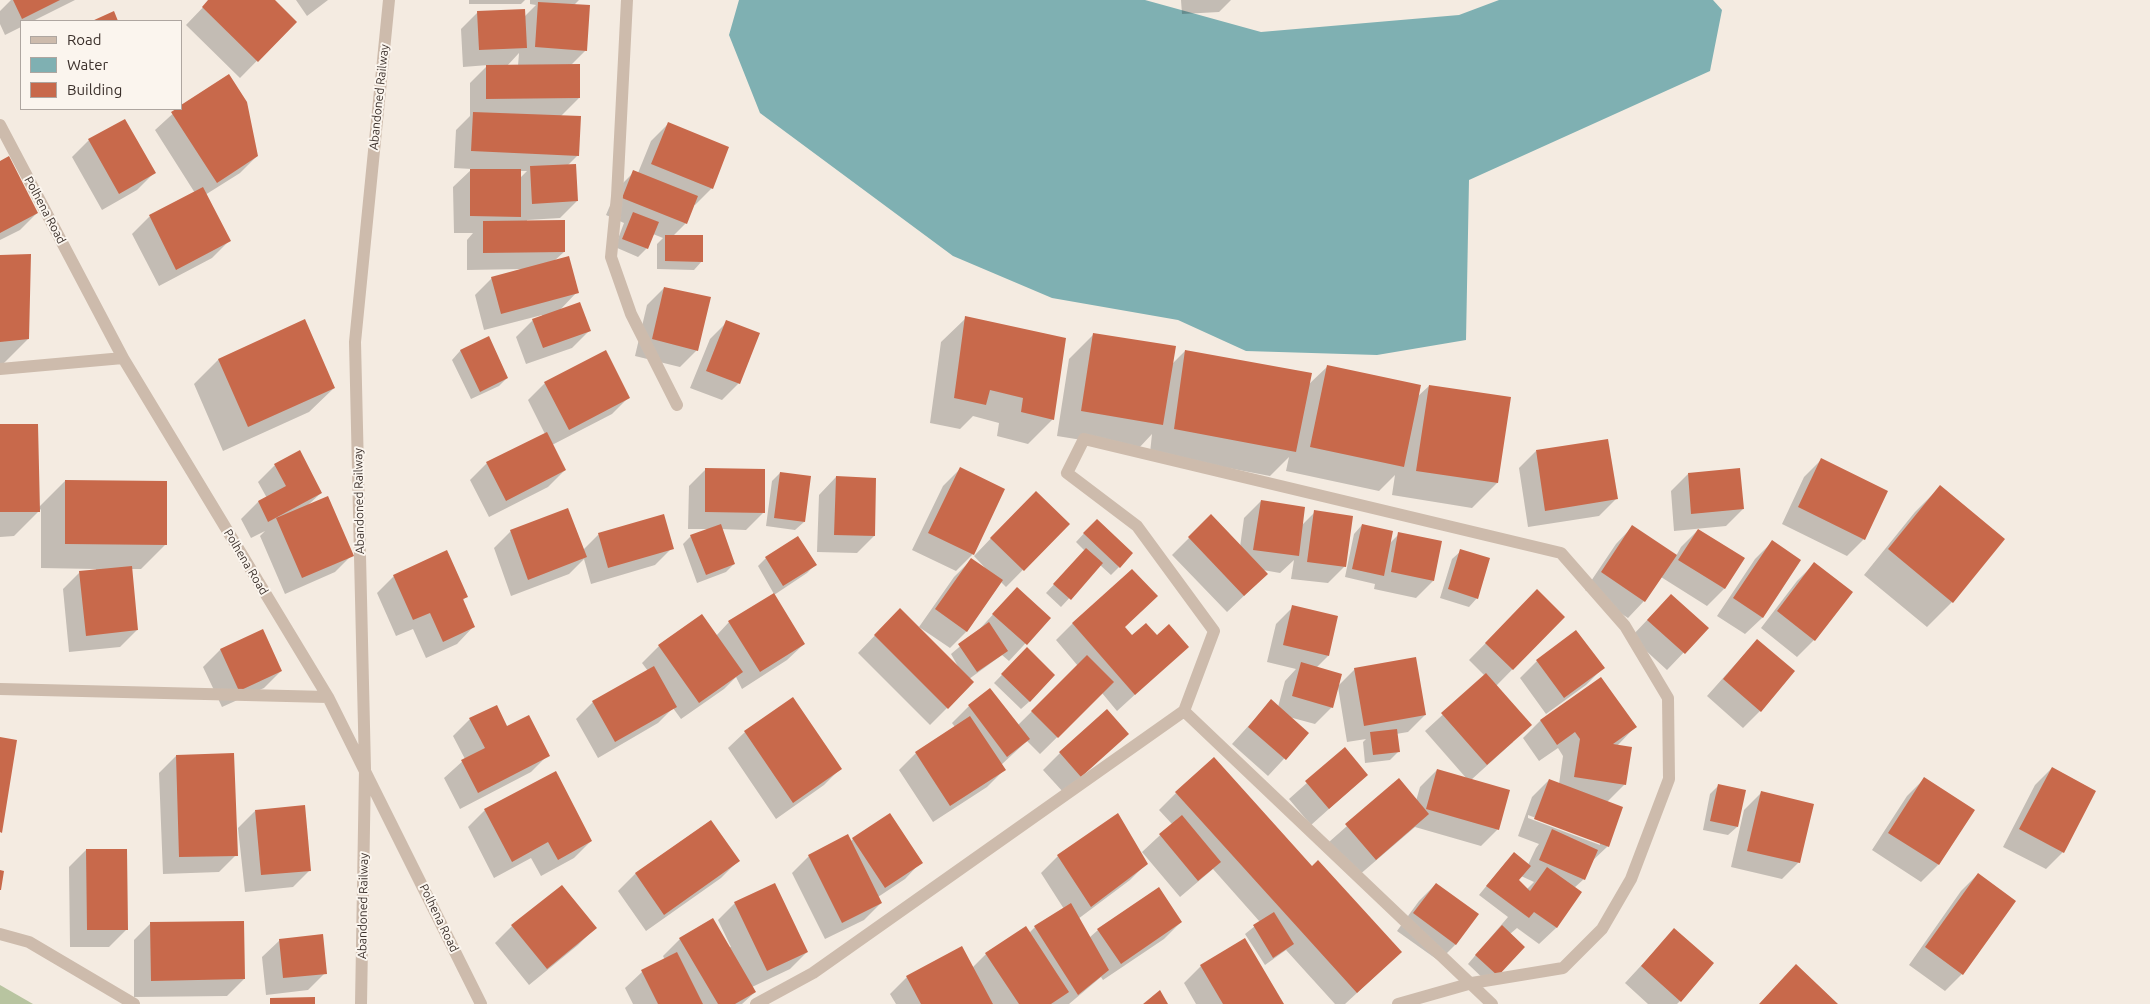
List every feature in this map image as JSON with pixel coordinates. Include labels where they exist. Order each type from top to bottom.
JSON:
[{"type":"street","name":"Abandoned Railway","points":[[362,1004],[365,769],[355,342],[389,0]]},
{"type":"street","points":[[627,0],[617,196],[611,257],[631,314],[677,405]]},
{"type":"street","name":"Polhena Road","points":[[0,125],[123,358],[328,697],[481,1004]]},
{"type":"street","points":[[0,369],[123,358]]},
{"type":"street","points":[[756,1004],[813,973],[1184,711],[1214,631],[1137,526],[1067,474],[1084,439],[1560,553],[1625,626],[1668,698],[1669,779],[1631,879],[1602,930],[1563,968],[1472,983],[1398,1004]]},
{"type":"street","points":[[0,689],[328,697]]},
{"type":"street","points":[[1184,711],[1492,1004]]},
{"type":"street","points":[[0,934],[29,942],[134,1004]]},
{"type":"green space","points":[[0,985],[33,1004],[0,1004]]},
{"type":"water","points":[[739,0],[1145,0],[1261,32],[1459,15],[1499,0],[1713,0],[1722,10],[1710,71],[1469,180],[1466,340],[1377,355],[1246,351],[1178,320],[1052,298],[953,256],[760,113],[729,35]]},
{"type":"building","points":[[13,0],[60,0],[22,19]]},
{"type":"building","points":[[208,0],[275,0],[297,22],[258,62],[202,7]]},
{"type":"building","points":[[538,2],[590,5],[587,51],[535,47]]},
{"type":"building","points":[[525,9],[527,48],[479,50],[477,11]]},
{"type":"building","points":[[114,11],[118,20],[94,20]]},
{"type":"building","points":[[580,64],[580,98],[486,99],[486,65]]},
{"type":"building","points":[[229,74],[247,102],[258,156],[217,183],[171,112],[182,110],[182,104]]},
{"type":"building","points":[[473,112],[581,116],[579,156],[471,151]]},
{"type":"building","points":[[125,119],[156,173],[119,194],[88,139]]},
{"type":"building","points":[[668,122],[729,147],[713,189],[651,164]]},
{"type":"building","points":[[9,156],[38,213],[0,233],[0,161]]},
{"type":"building","points":[[576,164],[578,201],[532,204],[530,166]]},
{"type":"building","points":[[470,169],[521,169],[521,217],[470,216]]},
{"type":"building","points":[[633,170],[698,196],[687,224],[622,198]]},
{"type":"building","points":[[203,187],[231,241],[176,270],[149,215]]},
{"type":"building","points":[[633,212],[659,222],[648,249],[622,239]]},
{"type":"building","points":[[565,220],[565,252],[483,253],[483,221]]},
{"type":"building","points":[[665,235],[703,235],[703,262],[665,261]]},
{"type":"building","points":[[31,254],[29,339],[0,342],[0,255]]},
{"type":"building","points":[[569,256],[579,293],[501,314],[491,277]]},
{"type":"building","points":[[664,287],[711,297],[698,351],[652,339]]},
{"type":"building","points":[[580,302],[591,331],[543,348],[532,319]]},
{"type":"building","points":[[965,316],[1066,338],[1054,420],[1021,412],[1023,398],[990,390],[986,405],[954,398]]},
{"type":"building","points":[[305,319],[335,388],[248,427],[218,359]]},
{"type":"building","points":[[726,320],[760,333],[740,384],[706,371]]},
{"type":"building","points":[[1093,333],[1176,346],[1163,425],[1081,411]]},
{"type":"building","points":[[489,336],[508,378],[480,392],[460,350]]},
{"type":"building","points":[[606,350],[630,398],[569,430],[544,382]]},
{"type":"building","points":[[1185,350],[1312,373],[1296,452],[1174,429]]},
{"type":"building","points":[[1327,365],[1421,385],[1404,467],[1310,447]]},
{"type":"building","points":[[1429,385],[1511,397],[1498,483],[1416,471]]},
{"type":"building","points":[[0,424],[38,424],[40,512],[0,512]]},
{"type":"building","points":[[547,432],[566,470],[506,501],[486,462]]},
{"type":"building","points":[[1608,439],[1618,499],[1545,511],[1536,450]]},
{"type":"building","points":[[300,450],[322,493],[268,522],[258,501],[286,486],[274,464]]},
{"type":"building","points":[[1821,458],[1888,491],[1865,540],[1798,507]]},
{"type":"building","points":[[960,467],[1005,489],[974,555],[928,533]]},
{"type":"building","points":[[705,468],[765,469],[765,513],[705,512]]},
{"type":"building","points":[[1740,468],[1744,509],[1691,514],[1688,473]]},
{"type":"building","points":[[780,472],[811,476],[805,522],[774,518]]},
{"type":"building","points":[[836,476],[876,478],[875,536],[834,535]]},
{"type":"building","points":[[65,480],[167,481],[167,545],[65,544]]},
{"type":"building","points":[[1940,485],[2005,539],[1953,603],[1888,549]]},
{"type":"building","points":[[1036,491],[1070,524],[1024,571],[990,538]]},
{"type":"building","points":[[328,496],[354,556],[302,578],[276,518]]},
{"type":"building","points":[[1261,500],[1305,507],[1299,556],[1253,550]]},
{"type":"building","points":[[568,508],[587,557],[528,580],[510,530]]},
{"type":"building","points":[[1314,510],[1353,516],[1346,567],[1307,562]]},
{"type":"building","points":[[664,514],[674,549],[608,568],[598,533]]},
{"type":"building","points":[[1211,514],[1268,574],[1244,596],[1188,537]]},
{"type":"building","points":[[1097,519],[1133,553],[1120,568],[1083,533]]},
{"type":"building","points":[[721,524],[735,564],[706,575],[690,535]]},
{"type":"building","points":[[1362,524],[1393,531],[1384,576],[1352,569]]},
{"type":"building","points":[[1632,525],[1677,555],[1645,602],[1601,572]]},
{"type":"building","points":[[1698,529],[1745,558],[1725,589],[1678,560]]},
{"type":"building","points":[[1398,532],[1442,541],[1434,581],[1391,572]]},
{"type":"building","points":[[798,536],[817,565],[783,586],[765,557]]},
{"type":"building","points":[[1772,540],[1801,560],[1763,618],[1733,598]]},
{"type":"building","points":[[1086,548],[1103,563],[1071,600],[1053,584]]},
{"type":"building","points":[[1460,549],[1490,558],[1478,599],[1448,589]]},
{"type":"building","points":[[447,550],[468,597],[463,599],[475,627],[443,642],[430,613],[413,620],[393,575]]},
{"type":"building","points":[[971,558],[1003,580],[967,632],[935,609]]},
{"type":"building","points":[[1814,562],[1853,592],[1815,641],[1777,611]]},
{"type":"building","points":[[132,566],[138,630],[86,636],[79,571]]},
{"type":"building","points":[[1132,569],[1158,596],[1125,627],[1132,635],[1146,623],[1157,635],[1169,624],[1189,647],[1135,695],[1072,623]]},
{"type":"building","points":[[1017,587],[1051,618],[1027,645],[992,614]]},
{"type":"building","points":[[1537,589],[1565,617],[1513,670],[1485,643]]},
{"type":"building","points":[[774,593],[805,644],[760,672],[728,621]]},
{"type":"building","points":[[1671,594],[1709,628],[1685,654],[1647,620]]},
{"type":"building","points":[[1292,605],[1338,616],[1329,656],[1283,645]]},
{"type":"building","points":[[900,608],[974,682],[948,709],[874,635]]},
{"type":"building","points":[[702,614],[743,672],[699,703],[658,645]]},
{"type":"building","points":[[989,622],[1008,651],[977,672],[958,644]]},
{"type":"building","points":[[263,629],[282,671],[239,691],[220,649]]},
{"type":"building","points":[[1576,630],[1605,668],[1564,698],[1536,660]]},
{"type":"building","points":[[1757,639],[1795,671],[1761,712],[1723,679]]},
{"type":"building","points":[[1027,647],[1055,675],[1030,702],[1001,674]]},
{"type":"building","points":[[1087,655],[1114,682],[1058,738],[1031,711]]},
{"type":"building","points":[[1416,657],[1426,715],[1364,726],[1354,668]]},
{"type":"building","points":[[1301,662],[1342,674],[1333,708],[1292,696]]},
{"type":"building","points":[[654,666],[677,707],[615,742],[592,701]]},
{"type":"building","points":[[1486,673],[1532,725],[1487,765],[1441,713]]},
{"type":"building","points":[[1601,677],[1637,727],[1613,744],[1632,747],[1626,785],[1574,777],[1580,739],[1575,732],[1557,745],[1540,720]]},
{"type":"building","points":[[990,688],[1030,739],[1007,757],[968,705]]},
{"type":"building","points":[[793,697],[842,769],[793,803],[744,731]]},
{"type":"building","points":[[1271,699],[1309,733],[1286,760],[1248,727]]},
{"type":"building","points":[[497,705],[507,726],[529,715],[550,756],[478,793],[461,760],[485,748],[469,718]]},
{"type":"building","points":[[1107,709],[1129,734],[1081,777],[1059,752]]},
{"type":"building","points":[[970,716],[1006,770],[950,806],[915,752]]},
{"type":"building","points":[[1397,729],[1400,752],[1373,755],[1370,732]]},
{"type":"building","points":[[0,737],[17,740],[2,833],[0,832]]},
{"type":"building","points":[[1345,747],[1368,775],[1329,809],[1305,781]]},
{"type":"building","points":[[234,753],[238,856],[179,857],[176,755]]},
{"type":"building","points":[[1214,757],[1312,866],[1318,860],[1402,952],[1357,993],[1175,792]]},
{"type":"building","points":[[2052,767],[2096,791],[2064,853],[2019,829]]},
{"type":"building","points":[[1437,769],[1510,790],[1499,830],[1426,809]]},
{"type":"building","points":[[556,771],[592,841],[558,860],[548,842],[512,862],[484,809]]},
{"type":"building","points":[[1924,777],[1975,810],[1939,865],[1888,833]]},
{"type":"building","points":[[1399,778],[1429,814],[1376,860],[1345,824]]},
{"type":"building","points":[[1549,779],[1623,807],[1609,847],[1534,819]]},
{"type":"building","points":[[1718,784],[1746,790],[1738,827],[1710,821]]},
{"type":"building","points":[[1761,791],[1814,804],[1800,863],[1747,851]]},
{"type":"building","points":[[305,805],[311,871],[261,875],[255,810]]},
{"type":"building","points":[[890,813],[923,863],[885,888],[852,838]]},
{"type":"building","points":[[1118,813],[1148,864],[1091,907],[1057,855]]},
{"type":"building","points":[[1182,815],[1221,862],[1198,881],[1159,834]]},
{"type":"building","points":[[711,820],[740,861],[664,915],[635,873]]},
{"type":"building","points":[[1552,829],[1598,850],[1585,880],[1539,860]]},
{"type":"building","points":[[848,834],[882,903],[842,923],[808,855]]},
{"type":"building","points":[[86,849],[127,849],[128,930],[87,930]]},
{"type":"building","points":[[1514,852],[1531,866],[1519,880],[1530,891],[1547,867],[1582,892],[1557,928],[1534,912],[1529,918],[1486,886]]},
{"type":"building","points":[[0,870],[4,871],[1,890],[0,890]]},
{"type":"building","points":[[1978,873],[2016,901],[1963,975],[1925,947]]},
{"type":"building","points":[[775,883],[808,952],[767,971],[734,902]]},
{"type":"building","points":[[1436,883],[1479,914],[1456,945],[1413,913]]},
{"type":"building","points":[[562,885],[597,928],[547,969],[511,925]]},
{"type":"building","points":[[1159,887],[1182,922],[1121,964],[1097,929]]},
{"type":"building","points":[[1071,903],[1109,970],[1078,995],[1034,926]]},
{"type":"building","points":[[1274,912],[1294,944],[1273,958],[1253,925]]},
{"type":"building","points":[[713,918],[756,992],[735,1004],[718,1004],[679,938]]},
{"type":"building","points":[[244,921],[245,979],[151,981],[150,922]]},
{"type":"building","points":[[1502,925],[1525,947],[1498,976],[1475,955]]},
{"type":"building","points":[[1026,926],[1069,992],[1051,1004],[1019,1004],[985,953]]},
{"type":"building","points":[[1674,928],[1714,963],[1681,1002],[1641,966]]},
{"type":"building","points":[[323,934],[327,974],[283,978],[279,939]]},
{"type":"building","points":[[1245,938],[1284,1004],[1223,1004],[1200,965]]},
{"type":"building","points":[[962,946],[993,1004],[921,1004],[906,976]]},
{"type":"building","points":[[677,952],[703,1004],[658,1004],[641,970]]},
{"type":"building","points":[[1796,964],[1838,1004],[1759,1004]]},
{"type":"building","points":[[1160,990],[1168,1004],[1143,1004]]},
{"type":"building","points":[[315,997],[315,1004],[270,1004],[270,998]]}]
